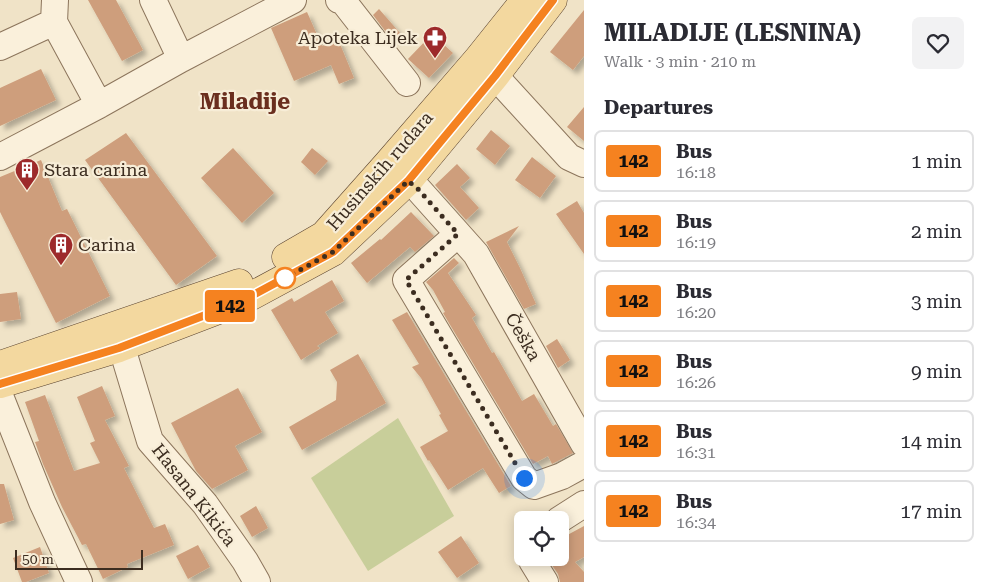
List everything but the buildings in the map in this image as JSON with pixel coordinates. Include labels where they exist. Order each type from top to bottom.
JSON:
[{"type":"main road","name":"Husinskih rudara","points":[[0,384],[119,348],[242,301],[333,252],[408,181],[486,68],[525,0]]},
{"type":"main road","name":"Husinskih rudara","points":[[0,365],[240,282],[324,235],[388,163],[553,0]]},
{"type":"street","points":[[153,0],[181,59]]},
{"type":"street","points":[[0,157],[293,0]]},
{"type":"street","points":[[339,0],[343,1],[407,83]]},
{"type":"street","points":[[0,47],[55,11],[99,105]]},
{"type":"street","points":[[486,68],[579,165]]},
{"type":"street","name":"Češka","points":[[408,181],[418,189],[476,254],[584,444]]},
{"type":"street","points":[[458,234],[406,280],[524,478],[534,486],[562,476],[584,464]]},
{"type":"street","name":"Hasana Kikića","points":[[119,348],[125,358],[150,441],[205,504],[245,561],[257,582]]},
{"type":"street","points":[[0,384],[0,396],[42,502],[79,582]]},
{"type":"street","points":[[569,514],[584,504]]},
{"type":"street","points":[[535,566],[545,582]]},
{"type":"green space","points":[[398,418],[454,516],[368,571],[311,478]]},
{"type":"bus line","name":"142","points":[[0,384],[119,348],[242,301],[333,252],[408,181],[495,76],[553,0]]},
{"type":"place","name":"Apoteka Lijek","points":[[435,59]]},
{"type":"place","name":"Stara carina","points":[[27,191]]},
{"type":"place","name":"Carina","points":[[61,266]]},
{"type":"district","name":"Miladije","points":[[245,101]]},
{"type":"route","points":[[285,278],[333,252],[408,181],[418,189],[458,234],[406,280],[524,478]]}]
